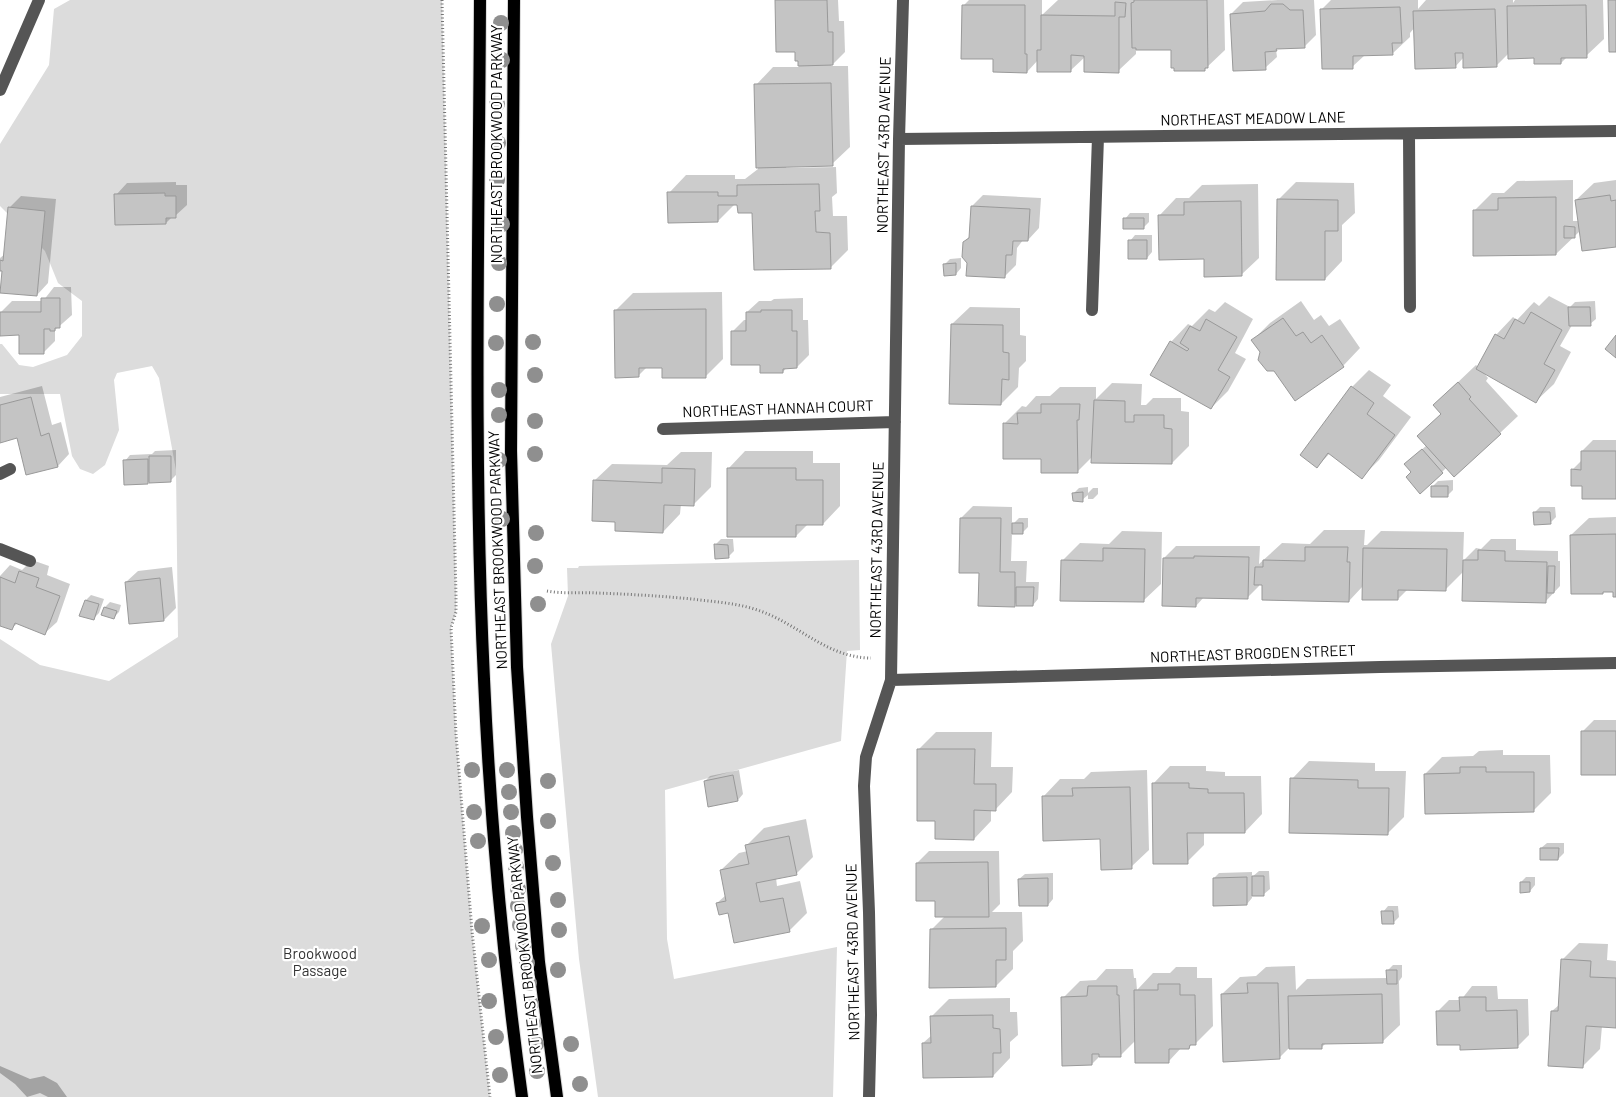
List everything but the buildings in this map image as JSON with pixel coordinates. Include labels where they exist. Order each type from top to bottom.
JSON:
[{"type":"main road","name":"NORTHEAST BROOKWOOD PARKWAY","points":[[480,0],[478,458],[483,677],[499,896],[522,1097]]},
{"type":"main road","name":"NORTHEAST BROOKWOOD PARKWAY","points":[[514,0],[511,451],[517,658],[539,962],[557,1097]]},
{"type":"street","points":[[0,90],[39,0]]},
{"type":"street","name":"NORTHEAST 43RD AVENUE","points":[[870,1097],[869,880],[864,786],[866,757],[891,680],[899,139],[903,0]]},
{"type":"street","name":"NORTHEAST MEADOW LANE","points":[[899,139],[1616,131]]},
{"type":"street","points":[[1409,134],[1410,307]]},
{"type":"street","points":[[1092,310],[1098,137]]},
{"type":"street","name":"NORTHEAST HANNAH COURT","points":[[663,429],[895,422]]},
{"type":"street","points":[[0,549],[30,561]]},
{"type":"street","name":"NORTHEAST BROGDEN STREET","points":[[891,680],[1390,666],[1616,663]]},
{"type":"path","points":[[546,591],[555,593],[604,593],[724,602],[764,612],[836,651],[859,658],[873,658]]},
{"type":"green space","name":"Brookwood Passage","points":[[70,0],[442,0],[456,596],[456,612],[451,628],[456,734],[472,931],[490,1097],[0,1097],[0,639],[40,665],[109,681],[178,637],[176,470],[159,378],[152,366],[117,373],[114,380],[119,430],[105,465],[93,474],[80,469],[72,456],[60,394],[0,394],[0,344],[19,365],[33,367],[67,355],[82,336],[82,301],[58,283],[45,251],[0,206],[0,144],[49,65],[54,9]]},
{"type":"green space","points":[[859,560],[860,650],[847,651],[841,741],[665,790],[667,939],[674,979],[837,947],[833,1097],[598,1097],[579,959],[551,644],[568,596],[567,568],[578,568],[579,566]]},
{"type":"shaded area","points":[[0,1066],[30,1079],[44,1076],[57,1083],[67,1097],[48,1097],[40,1093],[27,1097],[15,1084],[0,1073]]}]
